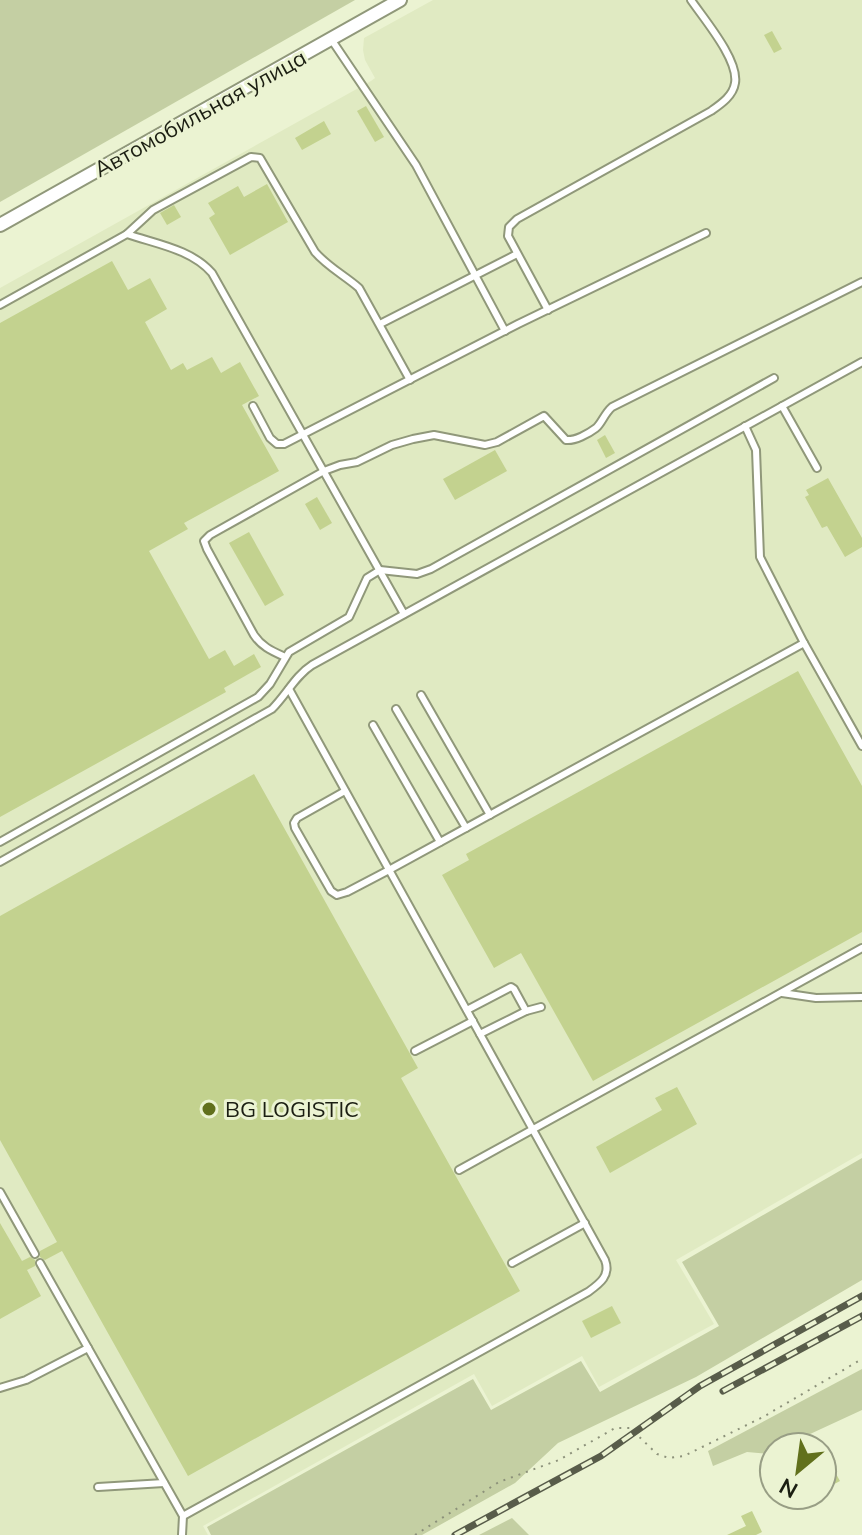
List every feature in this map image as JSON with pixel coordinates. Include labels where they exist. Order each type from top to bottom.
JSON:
[{"type":"street","name":"Автомобильная улица","points":[[0,225],[400,0]]},
{"type":"lane","points":[[548,310],[508,236],[509,227],[517,219],[711,111],[732,90],[735,74],[732,64],[691,0]]},
{"type":"lane","points":[[331,39],[416,165],[505,331]]},
{"type":"lane","points":[[0,305],[127,234],[153,210],[257,156],[315,252],[325,264],[359,288],[410,380]]},
{"type":"lane","points":[[253,406],[270,438],[277,444],[284,444],[706,233]]},
{"type":"lane","points":[[127,234],[179,251],[204,264],[212,273],[404,614]]},
{"type":"lane","points":[[380,324],[517,254]]},
{"type":"lane","points":[[285,657],[259,643],[207,549],[204,541],[210,535],[324,471],[357,462],[392,445],[413,439],[434,435],[485,445],[497,442],[544,416],[566,440],[574,440],[599,426],[612,407],[862,282]]},
{"type":"lane","points":[[0,862],[272,709],[302,671],[312,665],[862,362]]},
{"type":"lane","points":[[0,842],[258,697],[294,648],[349,617],[365,580],[380,570],[417,574],[431,569],[774,378]]},
{"type":"lane","points":[[782,406],[817,468]]},
{"type":"lane","points":[[745,426],[756,450],[760,557],[862,746]]},
{"type":"lane","points":[[345,791],[297,818],[294,823],[334,894],[341,895],[804,643]]},
{"type":"lane","points":[[183,1516],[588,1292],[607,1271],[585,1223],[289,689]]},
{"type":"lane","points":[[421,695],[490,815]]},
{"type":"lane","points":[[396,709],[466,828]]},
{"type":"lane","points":[[373,725],[440,842]]},
{"type":"lane","points":[[459,1170],[862,948]]},
{"type":"lane","points":[[467,1010],[511,987],[526,1011]]},
{"type":"lane","points":[[781,993],[816,998],[862,997]]},
{"type":"lane","points":[[480,1034],[526,1011],[541,1007]]},
{"type":"lane","points":[[415,1051],[473,1021]]},
{"type":"lane","points":[[0,1192],[35,1254]]},
{"type":"lane","points":[[512,1263],[585,1223]]},
{"type":"lane","points":[[40,1263],[183,1516],[182,1535]]},
{"type":"lane","points":[[0,1388],[26,1380],[88,1348]]},
{"type":"lane","points":[[98,1487],[164,1483]]},
{"type":"path","points":[[415,1535],[499,1482],[559,1460],[615,1428],[630,1428],[657,1454],[669,1458],[684,1456],[763,1417],[862,1359]]},
{"type":"shaded area","points":[[0,0],[355,0],[0,202]]},
{"type":"shaded area","points":[[433,0],[862,0],[862,1153],[676,1260],[714,1324],[599,1387],[582,1356],[492,1406],[474,1374],[203,1526],[208,1535],[0,1535],[0,288],[371,81],[375,78],[365,60],[364,38]]},
{"type":"shaded area","points":[[862,1158],[862,1280],[696,1377],[558,1443],[515,1483],[422,1535],[211,1535],[207,1527],[473,1379],[491,1410],[581,1361],[600,1392],[719,1326],[682,1262]]},
{"type":"shaded area","points":[[862,1369],[862,1410],[817,1431],[758,1431],[758,1453],[747,1452],[713,1466],[708,1451]]},
{"type":"shaded area","points":[[512,1518],[529,1535],[479,1535]]},
{"type":"building","points":[[772,31],[782,49],[774,53],[764,35]]},
{"type":"building","points":[[366,106],[384,137],[375,142],[357,111]]},
{"type":"building","points":[[324,121],[331,134],[302,150],[295,138]]},
{"type":"building","points":[[267,184],[288,222],[230,255],[209,218],[215,214],[208,203],[238,186],[244,197]]},
{"type":"building","points":[[174,205],[181,217],[167,225],[160,213]]},
{"type":"building","points":[[112,261],[128,290],[150,278],[167,309],[145,322],[171,370],[183,363],[187,370],[212,357],[221,373],[240,362],[259,396],[242,405],[279,471],[184,523],[188,529],[149,551],[209,659],[225,650],[234,666],[254,654],[261,667],[224,688],[226,692],[0,817],[0,323]]},
{"type":"building","points":[[605,435],[615,453],[606,458],[597,440]]},
{"type":"building","points":[[495,450],[507,471],[455,500],[443,479]]},
{"type":"building","points":[[828,478],[862,538],[862,547],[845,557],[827,526],[822,528],[805,497],[809,495],[806,490]]},
{"type":"building","points":[[317,497],[332,523],[320,530],[305,504]]},
{"type":"building","points":[[249,532],[284,595],[265,606],[229,543]]},
{"type":"building","points":[[798,671],[862,786],[862,932],[593,1081],[521,953],[494,968],[442,875],[469,860],[466,854]]},
{"type":"building","name":"BG LOGISTIC","points":[[254,774],[418,1068],[401,1078],[520,1291],[188,1476],[62,1251],[45,1260],[40,1257],[40,1251],[57,1242],[0,1140],[0,916]]},
{"type":"building","points":[[677,1087],[697,1124],[610,1173],[596,1147],[662,1110],[655,1098]]},
{"type":"building","points":[[0,1223],[22,1261],[30,1257],[35,1260],[35,1266],[27,1270],[41,1296],[0,1319]]},
{"type":"building","points":[[612,1306],[621,1323],[591,1338],[582,1321]]},
{"type":"building","points":[[752,1511],[762,1532],[756,1535],[727,1535],[746,1526],[741,1516]]},
{"type":"railway","points":[[455,1535],[601,1456],[700,1386],[862,1296]]},
{"type":"railway","points":[[723,1391],[862,1316]]},
{"type":"place","name":"BG LOGISTIC","points":[[209,1109]]}]
